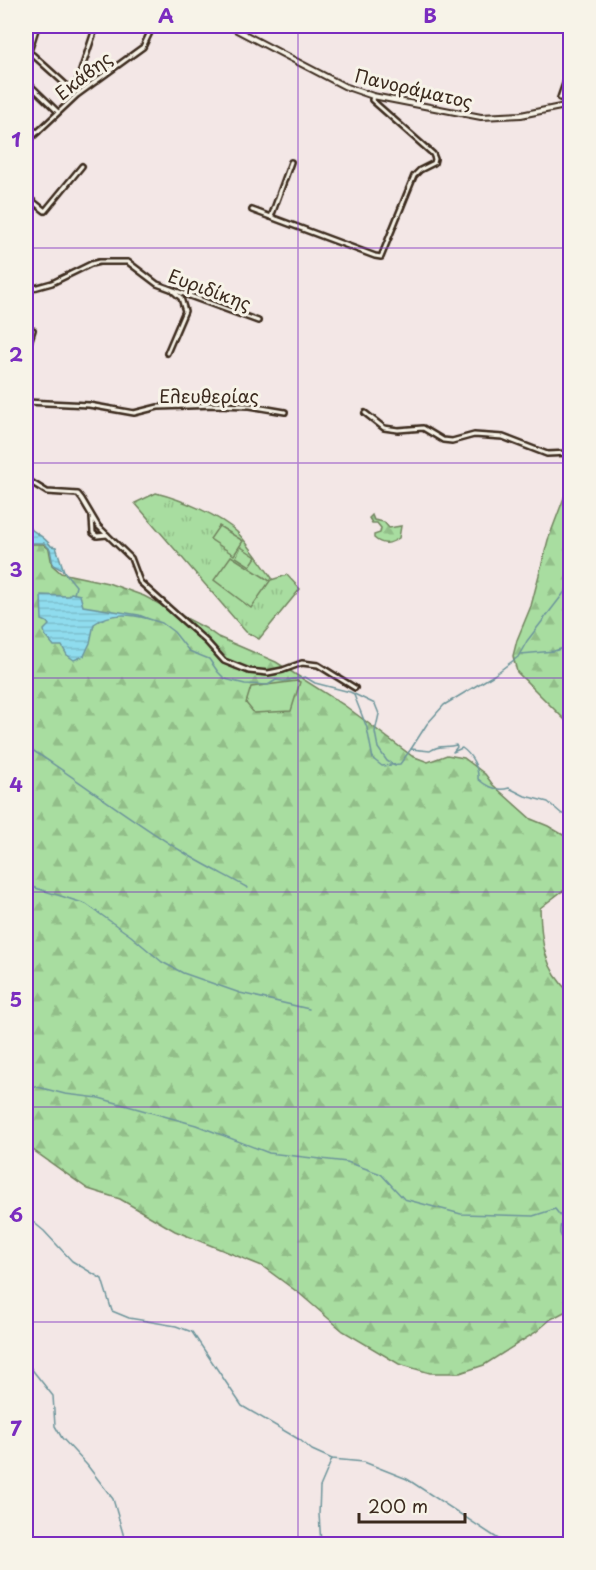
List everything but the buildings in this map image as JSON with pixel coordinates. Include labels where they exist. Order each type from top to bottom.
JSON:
[{"type":"main road","name":"Πανοράματος","points":[[229,26],[344,86],[373,96],[480,117],[514,116],[570,103]]},
{"type":"street","points":[[26,61],[37,26]]},
{"type":"street","points":[[27,52],[75,93],[96,26]]},
{"type":"street","name":"Εκάβης","points":[[26,143],[75,93],[143,47],[153,26]]},
{"type":"street","points":[[570,69],[560,98],[570,103]]},
{"type":"street","points":[[26,81],[58,112]]},
{"type":"street","points":[[252,210],[375,256],[382,256],[414,176],[435,162],[435,159],[433,154],[372,100],[373,96]]},
{"type":"street","points":[[26,128],[38,132]]},
{"type":"street","points":[[271,217],[291,162]]},
{"type":"street","points":[[26,196],[42,209],[47,209],[82,166]]},
{"type":"street","name":"Ευριδίκης","points":[[26,296],[34,288],[52,283],[91,264],[109,261],[128,262],[157,284],[258,321]]},
{"type":"street","points":[[167,353],[184,311],[181,298],[172,290]]},
{"type":"street","points":[[26,352],[33,330]]},
{"type":"street","name":"Ελευθερίας","points":[[26,402],[89,405],[134,413],[158,407],[215,405],[250,406],[285,412]]},
{"type":"street","points":[[364,413],[384,428],[398,430],[423,428],[443,440],[452,441],[474,435],[503,437],[547,454],[570,453]]},
{"type":"street","points":[[26,479],[50,492],[78,494],[92,516],[131,558],[140,582],[207,642],[224,662],[249,671],[268,673],[309,663],[318,665],[355,688]]},
{"type":"street","points":[[92,516],[93,533],[97,536],[107,534]]},
{"type":"green space","points":[[570,488],[570,725],[517,672],[513,656],[531,606],[548,540],[565,495]]},
{"type":"green space","points":[[156,493],[199,508],[229,526],[251,549],[272,578],[271,580],[287,575],[300,589],[259,639],[246,632],[135,503]]},
{"type":"green space","points":[[372,515],[374,520],[384,522],[389,528],[401,526],[399,538],[386,543],[374,538],[374,535],[380,533],[381,528],[377,523],[372,523],[369,518]]},
{"type":"green space","points":[[219,526],[243,541],[234,555],[210,539]]},
{"type":"green space","points":[[43,544],[49,549],[52,565],[61,573],[108,583],[144,596],[218,637],[276,662],[344,705],[412,756],[428,762],[447,755],[464,758],[485,774],[493,785],[531,819],[570,839],[570,888],[540,908],[541,932],[549,965],[561,984],[570,993],[570,1309],[551,1319],[536,1332],[484,1365],[460,1373],[430,1373],[399,1364],[343,1331],[300,1294],[262,1266],[175,1231],[120,1199],[88,1189],[26,1145],[26,546]]},
{"type":"green space","points":[[241,547],[256,557],[250,566],[236,557]]},
{"type":"green space","points":[[231,556],[270,581],[251,608],[214,580]]},
{"type":"green space","points":[[300,682],[291,711],[254,713],[246,703],[251,687]]},
{"type":"water","points":[[26,525],[51,546],[56,547],[64,571],[53,565],[50,549],[44,543],[33,543],[26,546]]},
{"type":"water","points":[[71,593],[80,595],[83,606],[139,615],[149,619],[121,615],[100,620],[94,624],[90,643],[84,656],[74,660],[67,655],[62,646],[54,646],[45,635],[44,630],[49,625],[42,620],[41,595],[68,596]]},
{"type":"waterway","points":[[63,570],[76,586],[74,594]]},
{"type":"waterway","points":[[411,749],[427,724],[444,705],[494,675],[518,657],[527,641],[570,585]]},
{"type":"waterway","points":[[149,619],[162,623],[174,632],[189,651],[209,659],[225,679],[245,684],[268,685],[276,680],[284,681],[305,677],[315,683],[350,692],[375,704],[379,714],[375,732],[378,748],[387,761],[395,766]]},
{"type":"waterway","points":[[521,654],[554,651],[570,646]]},
{"type":"waterway","points":[[354,695],[367,728],[373,759],[382,766],[400,764],[411,749],[430,751],[456,745],[453,752],[462,748],[476,766],[478,779],[485,784],[496,789],[509,788],[525,796],[548,802],[562,814],[570,814]]},
{"type":"waterway","points":[[26,746],[163,839],[248,888]]},
{"type":"waterway","points":[[26,885],[86,904],[131,936],[162,962],[183,973],[240,993],[309,1009]]},
{"type":"waterway","points":[[26,1084],[65,1094],[99,1098],[196,1125],[269,1153],[347,1162],[381,1174],[404,1199],[461,1214],[533,1216],[555,1209],[562,1218],[561,1236],[570,1245]]},
{"type":"waterway","points":[[26,1216],[44,1231],[72,1261],[102,1279],[112,1311],[129,1318],[176,1326],[192,1332],[242,1406],[300,1440],[312,1450],[332,1459],[364,1462],[407,1479],[506,1544]]},
{"type":"waterway","points":[[26,1362],[53,1396],[55,1426],[62,1438],[87,1465],[113,1499],[126,1544]]},
{"type":"waterway","points":[[321,1544],[320,1487],[332,1459]]}]
